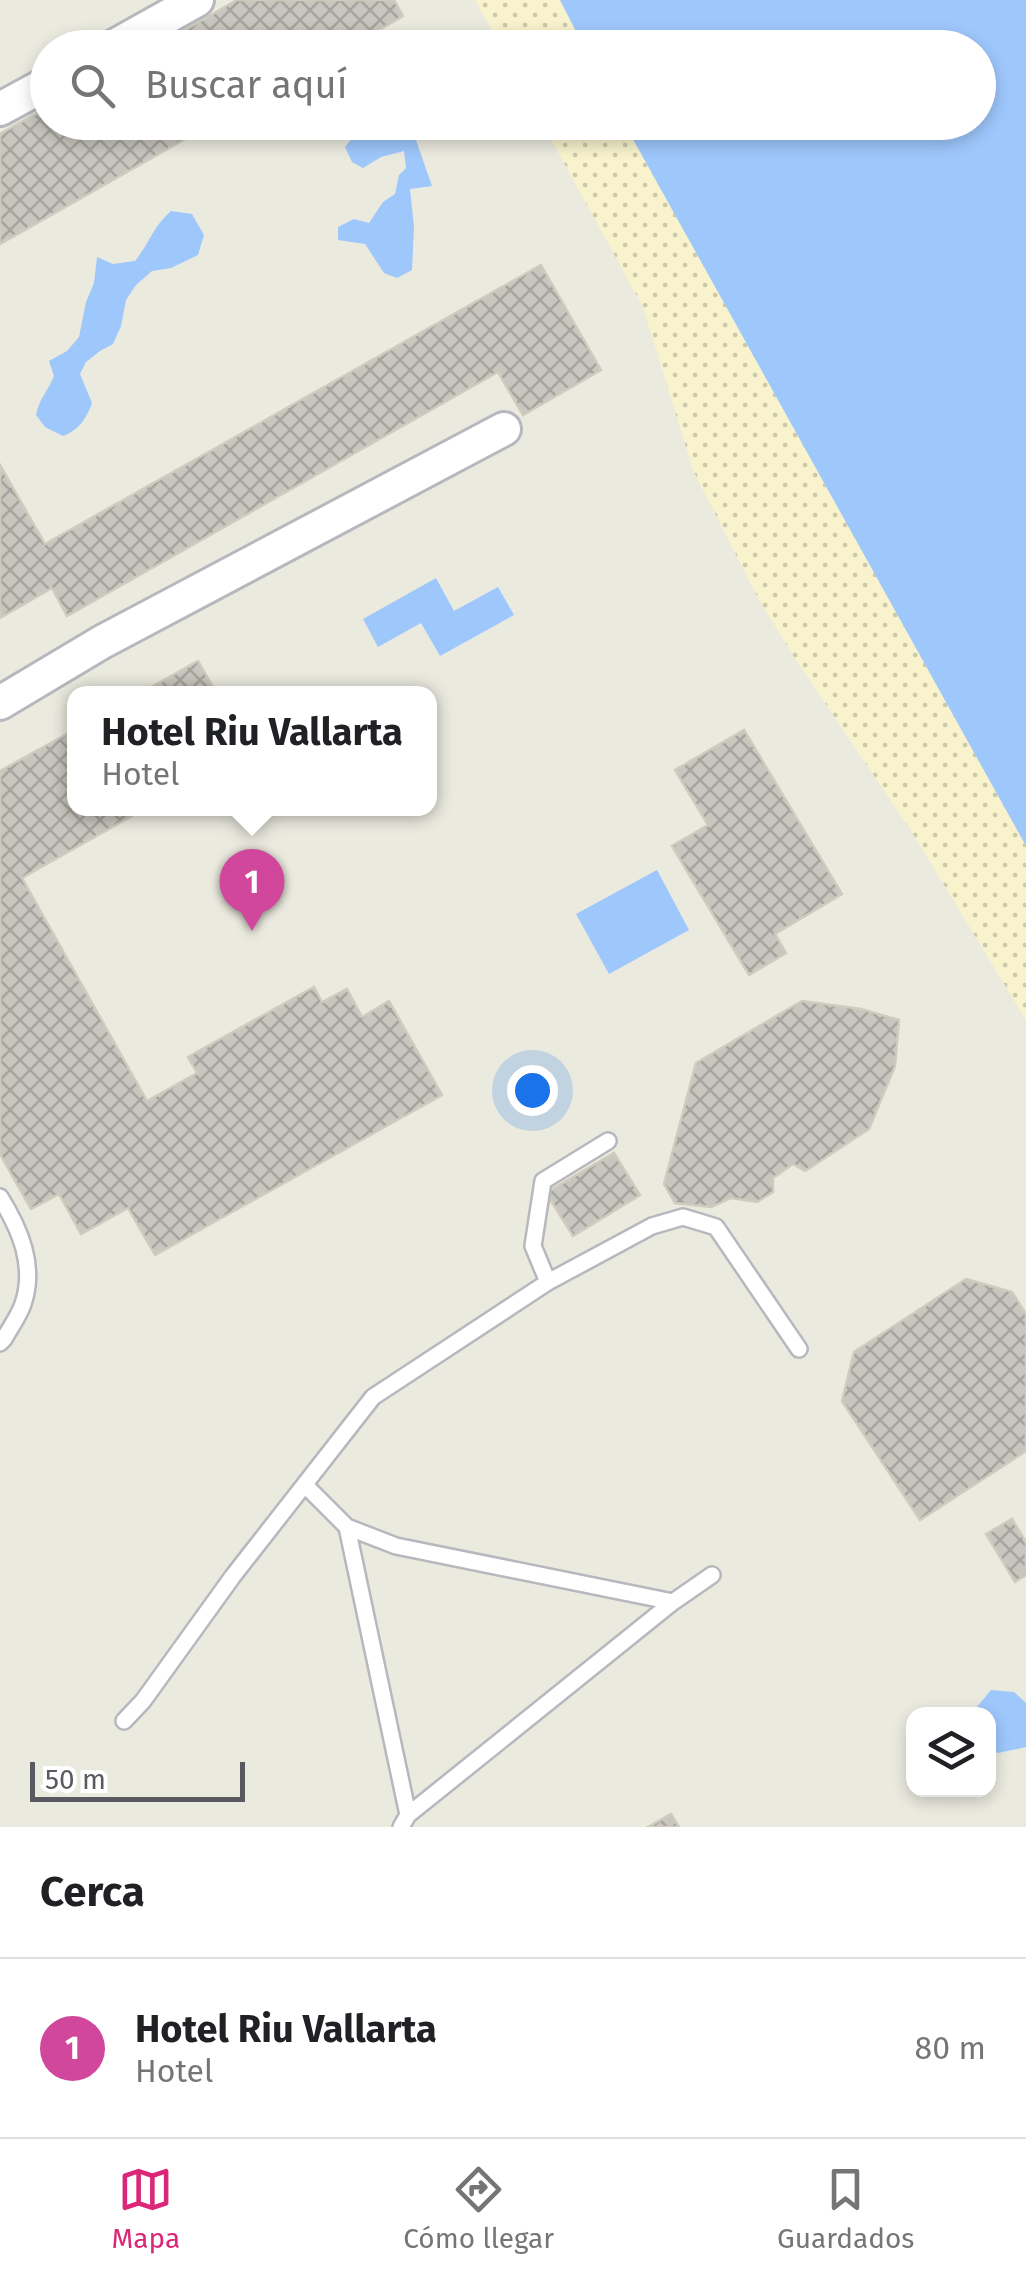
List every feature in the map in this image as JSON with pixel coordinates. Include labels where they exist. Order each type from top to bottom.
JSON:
[{"type":"street","points":[[143,30],[197,0]]},
{"type":"street","points":[[0,109],[30,92]]},
{"type":"street","points":[[0,703],[102,642],[504,429]]},
{"type":"lane","points":[[548,1282],[532,1246],[544,1181],[608,1142]]},
{"type":"lane","points":[[0,1197],[29,1262],[24,1302],[0,1342]]},
{"type":"lane","points":[[124,1721],[374,1397],[548,1282],[652,1226],[684,1218],[716,1227],[799,1349]]},
{"type":"lane","points":[[304,1485],[347,1527],[396,1546],[674,1602]]},
{"type":"lane","points":[[347,1527],[404,1821],[712,1575]]},
{"type":"sand","points":[[475,0],[560,0],[575,30],[492,30]]},
{"type":"sand","points":[[551,140],[633,140],[1026,846],[1026,1020],[910,829],[758,598],[693,470],[643,307]]},
{"type":"water","points":[[560,0],[1026,0],[1026,846],[633,140],[996,140],[996,30],[575,30]]},
{"type":"water","points":[[351,140],[416,140],[432,186],[410,189],[414,227],[412,270],[397,278],[384,273],[365,244],[338,240],[338,227],[354,219],[369,223],[383,202],[395,194],[399,175],[406,168],[404,151],[381,157],[363,168],[352,162],[345,147]]},
{"type":"water","points":[[171,211],[192,214],[204,235],[198,255],[171,268],[152,271],[136,285],[126,300],[113,344],[86,362],[80,374],[92,403],[85,419],[63,436],[45,427],[36,415],[54,376],[49,361],[67,351],[79,337],[97,257],[113,264],[135,261]]},
{"type":"water","points":[[436,578],[454,611],[498,587],[514,615],[440,656],[421,623],[378,647],[363,619]]},
{"type":"water","points":[[657,870],[689,930],[609,974],[576,914]]},
{"type":"water","points":[[991,1690],[1014,1692],[1026,1703],[1026,1747],[996,1752],[996,1707],[977,1707]]},
{"type":"building","points":[[237,0],[394,0],[403,16],[379,30],[184,30]]},
{"type":"building","points":[[30,117],[30,140],[183,140],[0,244],[0,134]]},
{"type":"building","points":[[541,265],[601,370],[523,415],[498,372],[67,616],[52,588],[0,618],[0,465],[45,544]]},
{"type":"building","points":[[198,661],[212,686],[153,686]]},
{"type":"building","points":[[744,730],[842,894],[775,934],[786,953],[749,975],[672,846],[708,825],[675,770]]},
{"type":"building","points":[[67,734],[67,816],[132,816],[22,878],[147,1101],[197,1073],[188,1057],[314,987],[322,1002],[347,989],[362,1017],[389,1001],[442,1095],[155,1255],[128,1208],[81,1234],[59,1194],[31,1209],[0,1154],[0,771]]},
{"type":"building","points":[[802,1001],[861,1009],[899,1020],[895,1066],[869,1129],[805,1171],[793,1164],[773,1178],[773,1192],[757,1202],[731,1198],[711,1207],[675,1203],[664,1184],[696,1063]]},
{"type":"building","points":[[614,1153],[640,1195],[573,1236],[546,1193]]},
{"type":"building","points":[[966,1279],[1012,1292],[1026,1314],[1026,1451],[920,1520],[842,1401],[854,1352]]},
{"type":"building","points":[[1012,1519],[1026,1542],[1026,1575],[1015,1582],[986,1534]]},
{"type":"building","points":[[671,1814],[679,1827],[648,1827]]},
{"type":"place","name":"Hotel Riu Vallarta","points":[[252,931]]}]
